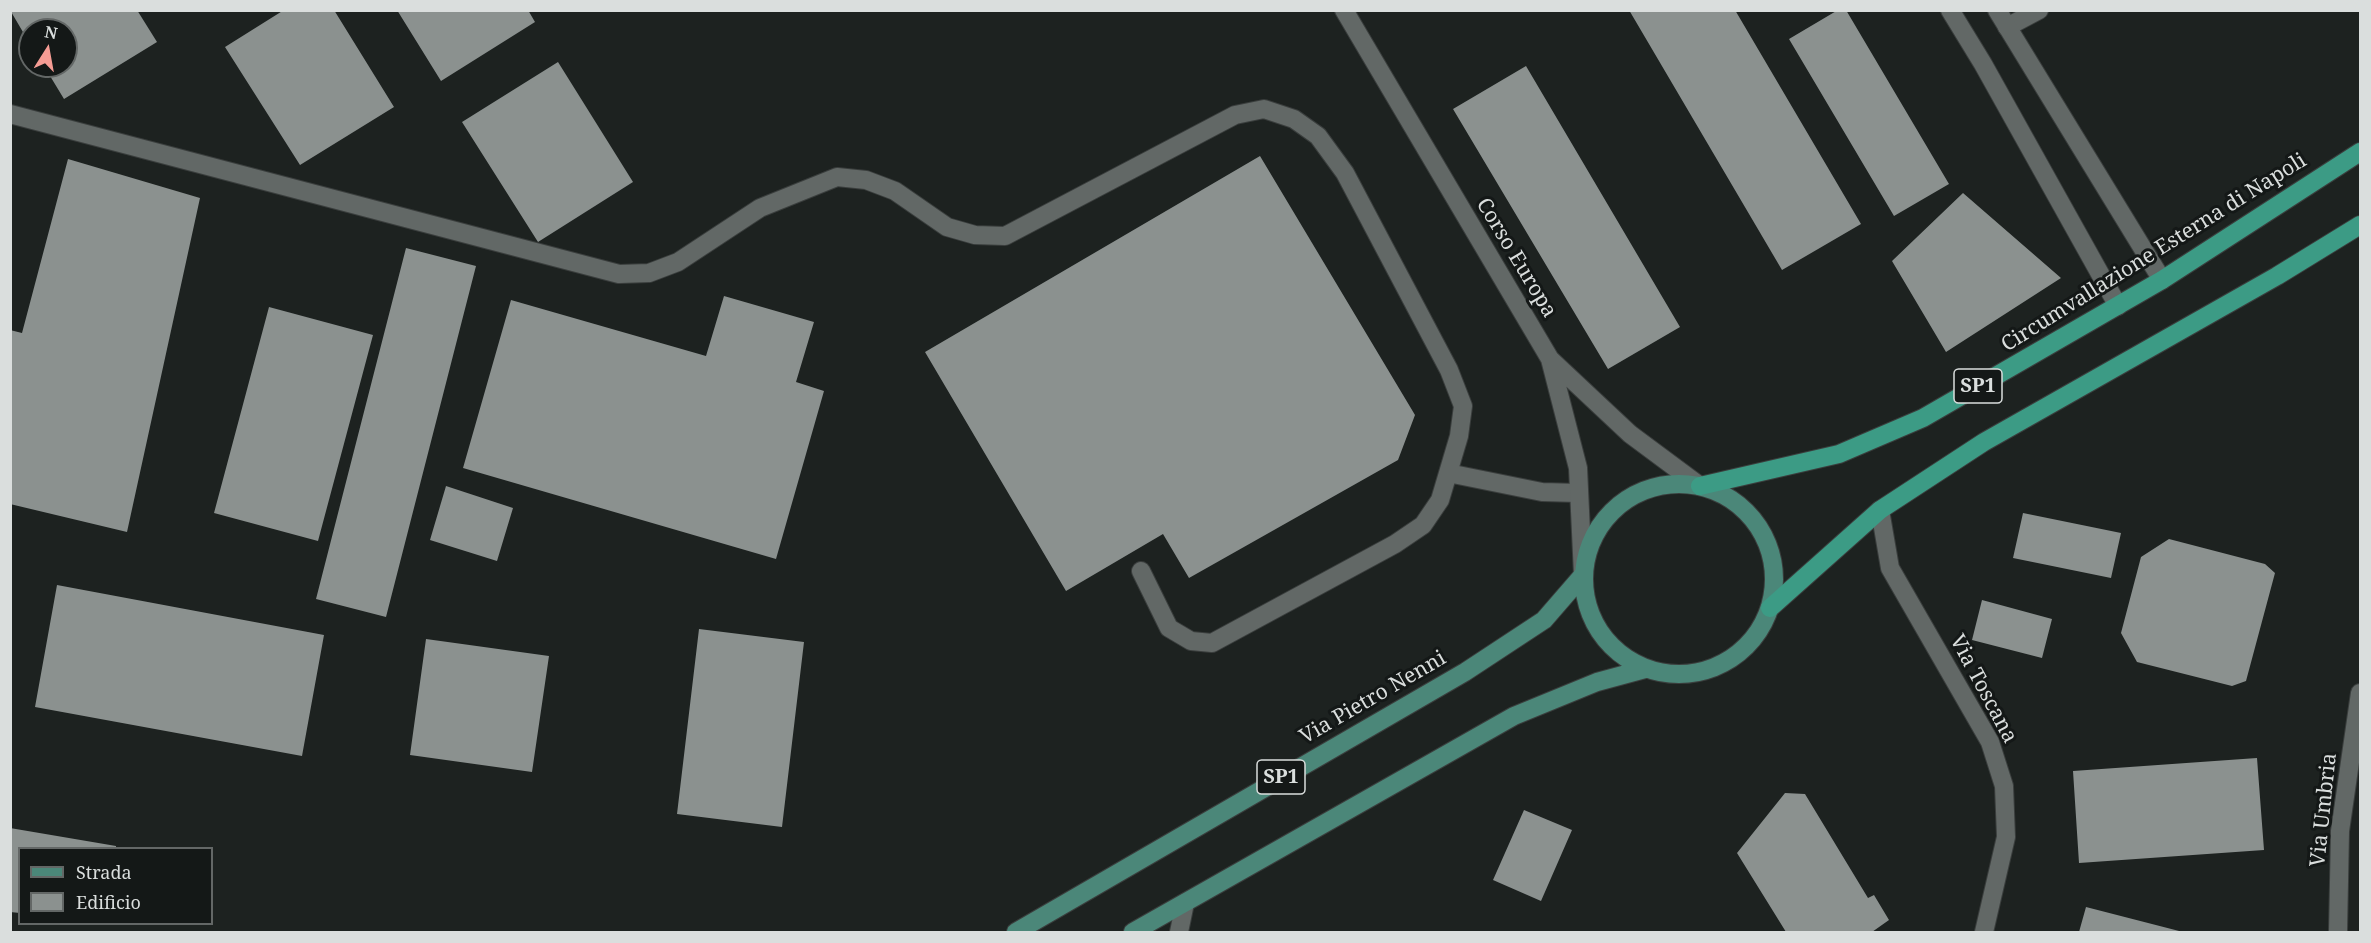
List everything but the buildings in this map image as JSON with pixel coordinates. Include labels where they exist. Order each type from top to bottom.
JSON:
[{"type":"highway","name":"Circumvallazione Esterna di Napoli","points":[[1700,486],[1839,454],[1923,418],[2162,280],[2361,152]]},
{"type":"highway","name":"SP1","points":[[1770,608],[1880,510],[1984,442],[2277,276],[2361,225]]},
{"type":"main road","points":[[1672,484],[1700,486],[1730,498],[1753,519],[1768,546],[1774,577],[1770,608],[1756,635],[1734,657],[1725,662],[1706,671],[1676,675],[1645,669],[1619,654],[1599,632],[1586,605],[1583,575],[1588,548],[1601,523],[1621,503],[1645,490],[1672,484]]},
{"type":"main road","name":"Via Pietro Nenni","points":[[1016,933],[1228,807],[1465,672],[1544,620],[1583,575]]},
{"type":"main road","points":[[1132,933],[1514,716],[1597,682],[1645,669]]},
{"type":"street","name":"Corso Europa","points":[[1344,10],[1550,359],[1630,434],[1700,486]]},
{"type":"street","points":[[1950,10],[1983,64],[2118,306]]},
{"type":"street","points":[[1997,10],[2162,280]]},
{"type":"street","points":[[2007,27],[2039,10]]},
{"type":"street","points":[[10,114],[619,274],[649,273],[678,262],[760,208],[837,177],[866,180],[895,190],[947,227],[975,235],[1005,236],[1235,115],[1264,110],[1294,119],[1318,136],[1345,173],[1449,370],[1463,406],[1459,436],[1440,500],[1423,525],[1395,544],[1212,643],[1191,641],[1168,628],[1141,571]]},
{"type":"street","points":[[1550,359],[1578,468],[1583,575]]},
{"type":"street","points":[[1448,473],[1542,492],[1578,493]]},
{"type":"street","name":"Via Toscana","points":[[1880,510],[1890,568],[1990,742],[2004,786],[2006,837],[1984,933]]},
{"type":"street","name":"Via Umbria","points":[[2338,933],[2340,831],[2361,693]]},
{"type":"street","points":[[1179,933],[1185,903]]}]
